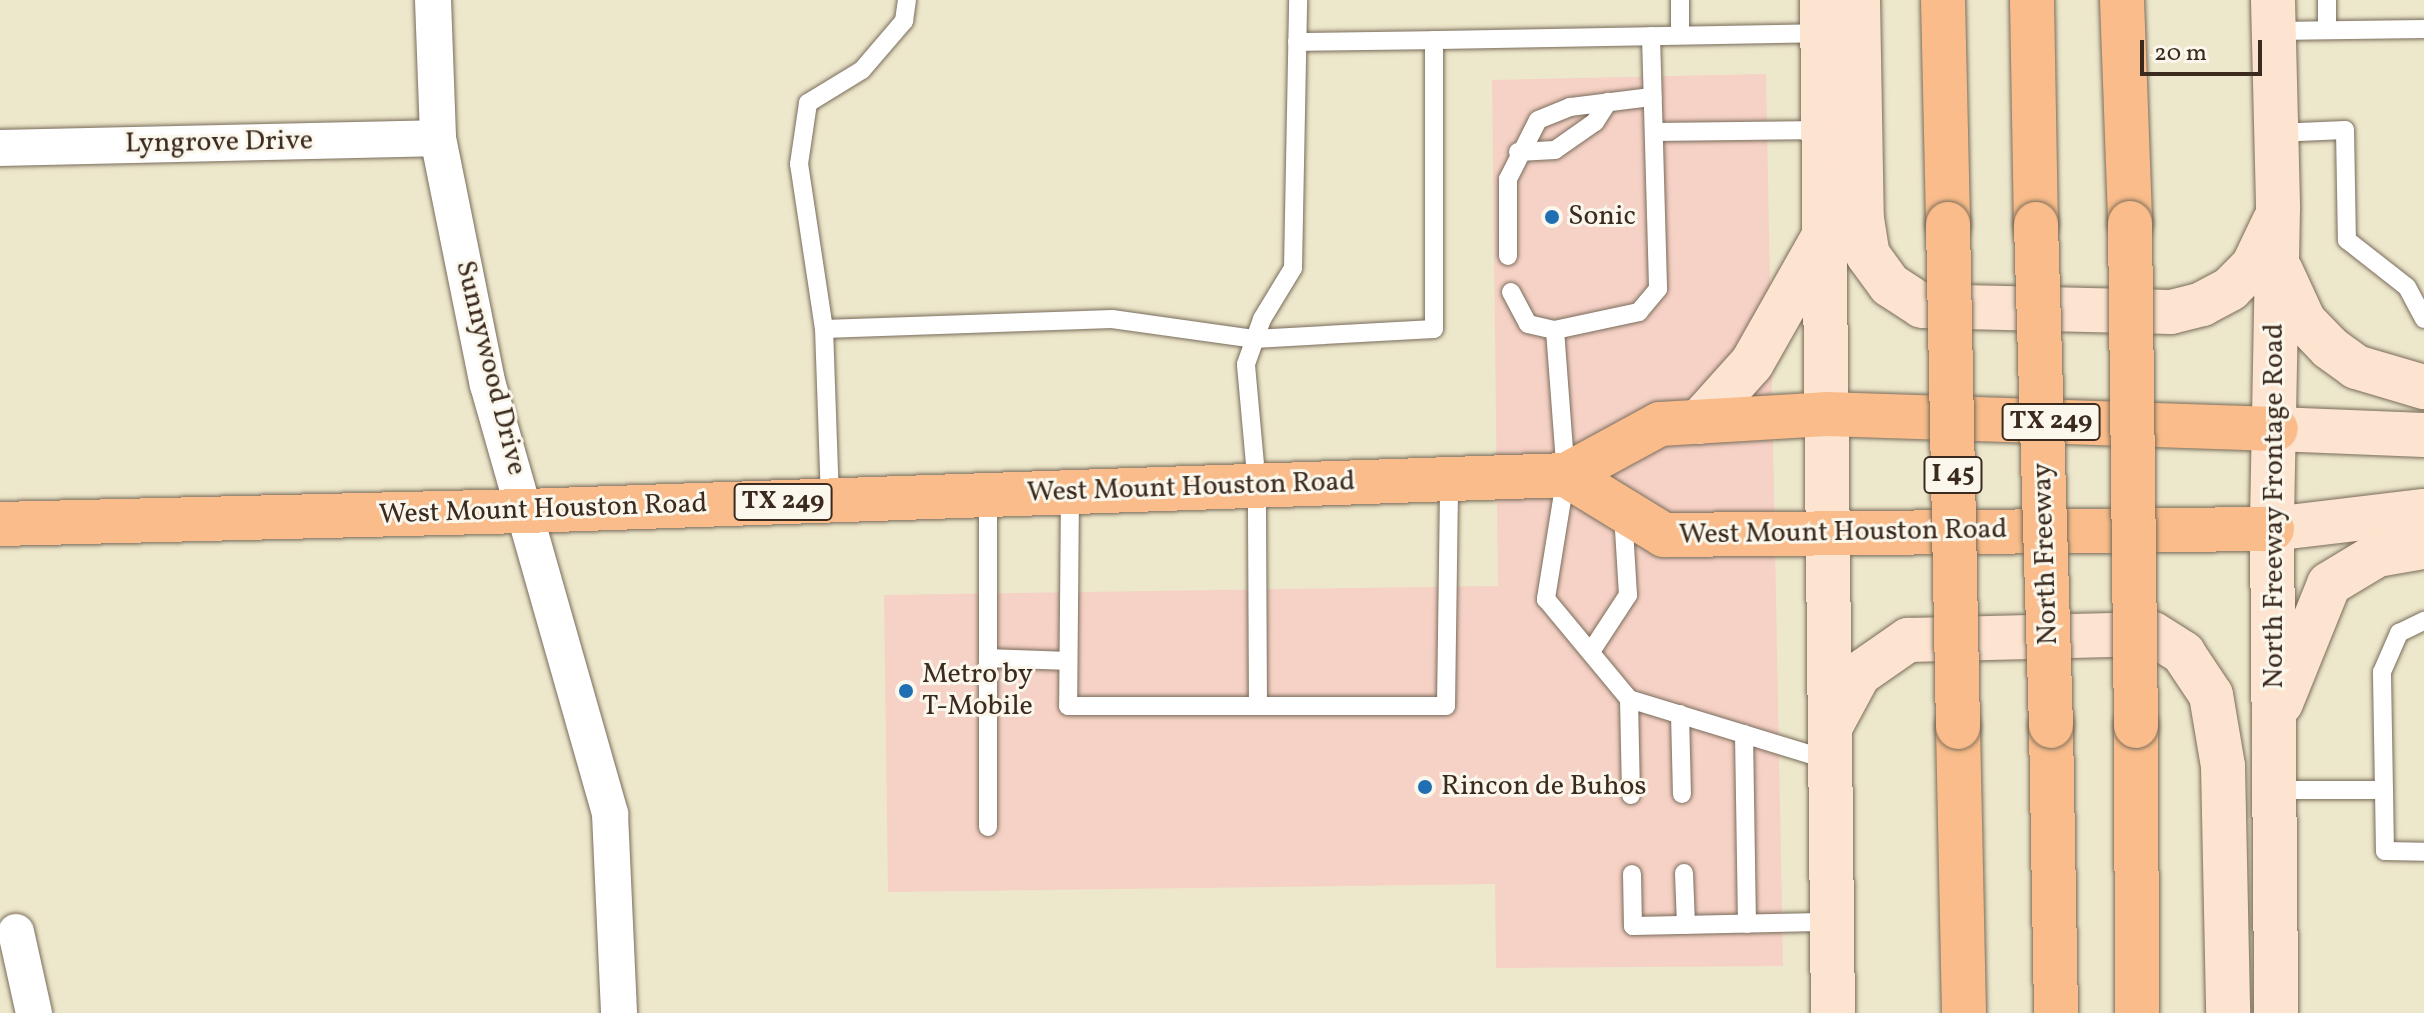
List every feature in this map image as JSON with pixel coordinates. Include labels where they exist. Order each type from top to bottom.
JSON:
[{"type":"main road","points":[[1858,0],[1862,219],[1868,255],[1890,285],[1922,306],[2171,312],[2202,304],[2230,289],[2253,266],[2278,208]]},
{"type":"main road","name":"I 45","points":[[1943,0],[1964,1013]]},
{"type":"main road","name":"North Freeway","points":[[2032,0],[2056,1013]]},
{"type":"main road","points":[[2122,0],[2130,223],[2137,1013]]},
{"type":"main road","name":"North Freeway Frontage Road","points":[[2274,15],[2278,208],[2272,529],[2276,1013]]},
{"type":"main road","points":[[1822,17],[1833,1013]]},
{"type":"main road","points":[[1699,422],[1752,363],[1825,236]]},
{"type":"main road","points":[[2276,257],[2304,321],[2330,348],[2356,367],[2424,387]]},
{"type":"main road","name":"West Mount Houston Road","points":[[0,524],[526,511],[1566,475],[1660,424],[1826,414],[2424,435]]},
{"type":"main road","name":"West Mount Houston Road","points":[[1566,475],[1664,535],[2272,529],[2424,511]]},
{"type":"main road","points":[[2274,716],[2294,679],[2329,584],[2377,555],[2424,547]]},
{"type":"main road","points":[[1832,744],[1842,699],[1859,674],[1881,654],[1908,640],[2153,634],[2183,653],[2211,695],[2223,766],[2228,1013]]},
{"type":"street","name":"Sunnywood Drive","points":[[433,0],[438,138],[488,385],[610,814],[619,1013]]},
{"type":"street","name":"Lyngrove Drive","points":[[0,148],[438,138]]},
{"type":"street","points":[[16,932],[34,1013]]},
{"type":"lane","points":[[830,500],[824,329],[799,164],[808,103],[862,70],[904,21],[907,0]]},
{"type":"lane","points":[[1258,706],[1257,486],[1246,364],[1254,339],[1293,268],[1298,0]]},
{"type":"lane","points":[[1680,0],[1680,35]]},
{"type":"lane","points":[[2327,0],[2327,30]]},
{"type":"lane","points":[[2274,15],[2327,30],[2424,29]]},
{"type":"lane","points":[[1297,42],[1680,35],[1822,17]]},
{"type":"lane","points":[[1511,292],[1528,324],[1555,330],[1639,312],[1651,304],[1661,265],[1651,36]]},
{"type":"lane","points":[[824,329],[1112,319],[1254,339],[1434,329],[1434,40]]},
{"type":"lane","points":[[1508,256],[1508,179],[1518,152],[1538,120],[1570,107],[1652,97]]},
{"type":"lane","points":[[1518,152],[1555,150],[1595,122],[1608,102]]},
{"type":"lane","points":[[1654,132],[1824,130]]},
{"type":"lane","points":[[2276,133],[2345,130],[2347,240],[2407,287],[2424,319]]},
{"type":"lane","points":[[1555,330],[1566,475],[1546,599],[1592,650],[1629,699],[1631,795]]},
{"type":"lane","points":[[1070,492],[1068,706],[1446,706],[1449,479]]},
{"type":"lane","points":[[988,495],[988,827]]},
{"type":"lane","points":[[1592,650],[1628,595],[1623,510]]},
{"type":"lane","points":[[2424,621],[2399,633],[2382,672],[2385,851],[2424,852]]},
{"type":"lane","points":[[988,658],[1068,661]]},
{"type":"lane","points":[[1629,699],[1744,734],[1832,744]]},
{"type":"lane","points":[[1680,714],[1682,794]]},
{"type":"lane","points":[[1744,734],[1747,924]]},
{"type":"lane","points":[[2274,790],[2384,790]]},
{"type":"lane","points":[[1684,873],[1686,925]]},
{"type":"lane","points":[[1632,874],[1633,926],[1832,922]]},
{"type":"shaded area","points":[[1766,74],[1783,966],[1496,968],[1495,884],[888,892],[884,595],[1498,586],[1492,80]]},
{"type":"place","name":"Sonic","points":[[1552,217]]},
{"type":"place","name":"Metro by T-Mobile","points":[[906,691]]},
{"type":"place","name":"Rincon de Buhos","points":[[1425,787]]}]
